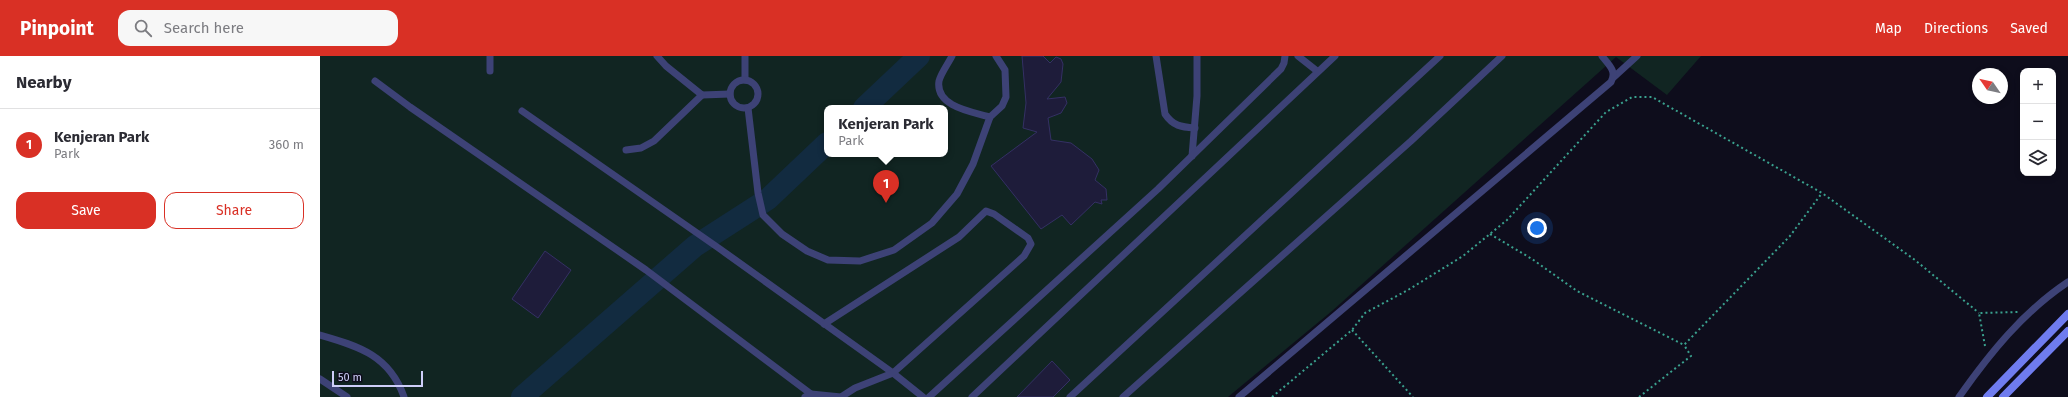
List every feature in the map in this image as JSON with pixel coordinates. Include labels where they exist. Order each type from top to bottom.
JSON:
[{"type":"street","points":[[1987,397],[2068,314]]},
{"type":"street","points":[[2003,397],[2068,331]]},
{"type":"lane","points":[[490,56],[490,71]]},
{"type":"lane","points":[[657,56],[666,66],[702,95],[730,94]]},
{"type":"lane","points":[[745,56],[745,80]]},
{"type":"lane","points":[[952,56],[939,80],[939,92],[946,101],[954,106],[990,117]]},
{"type":"lane","points":[[748,108],[758,194],[763,215],[782,234],[807,251],[828,260],[860,261],[894,250],[932,223],[957,194],[973,164],[990,117],[1002,106],[1006,93],[1005,70],[996,56]]},
{"type":"lane","points":[[1156,56],[1165,114],[1170,121],[1178,126],[1195,128]]},
{"type":"lane","points":[[1192,156],[1195,128],[1197,56]]},
{"type":"lane","points":[[929,397],[1158,189],[1281,69],[1285,56]]},
{"type":"lane","points":[[1298,56],[1317,71]]},
{"type":"lane","points":[[972,397],[1317,71],[1335,56]]},
{"type":"lane","points":[[1070,397],[1440,56]]},
{"type":"lane","points":[[1123,397],[1411,141],[1502,56]]},
{"type":"lane","points":[[1602,56],[1614,70],[1614,77]]},
{"type":"lane","points":[[1239,397],[1612,82],[1614,77],[1637,56]]},
{"type":"lane","points":[[745,80],[756,86],[759,92],[758,99],[754,105],[748,108],[740,108],[732,103],[730,94],[732,87],[737,82],[745,80]]},
{"type":"lane","points":[[375,81],[410,108],[646,270],[808,396],[841,397],[855,388],[893,373],[1024,256],[1031,244],[1028,238],[994,214],[986,211],[959,237],[824,324]]},
{"type":"lane","points":[[626,150],[641,148],[654,141],[702,95]]},
{"type":"lane","points":[[522,111],[711,243],[893,373],[923,397]]},
{"type":"lane","points":[[1959,397],[1989,355],[2029,312],[2068,282]]},
{"type":"lane","points":[[320,335],[349,344],[378,358],[398,380],[404,397]]},
{"type":"lane","points":[[320,379],[347,397]]},
{"type":"path","points":[[1272,397],[1352,330],[1366,313],[1408,290],[1463,256],[1507,220],[1606,112],[1632,97],[1652,97],[1822,193],[1915,260],[1979,313],[2029,312]]},
{"type":"path","points":[[1684,345],[1790,236],[1822,193]]},
{"type":"path","points":[[1490,234],[1532,259],[1577,291],[1684,345],[1691,356],[1639,397]]},
{"type":"path","points":[[1979,313],[1983,340],[1989,355]]},
{"type":"path","points":[[1352,330],[1413,397]]},
{"type":"green space","points":[[320,56],[1701,56],[1667,95],[1616,57],[1332,311],[1228,397],[320,397]]},
{"type":"building","points":[[1022,56],[1043,56],[1050,63],[1056,57],[1061,59],[1063,64],[1061,82],[1047,99],[1065,97],[1067,103],[1061,113],[1048,118],[1051,140],[1071,143],[1092,159],[1099,170],[1095,180],[1106,189],[1107,200],[1101,200],[1102,204],[1095,202],[1071,225],[1062,215],[1041,229],[991,166],[1037,132],[1023,128],[1026,103]]},
{"type":"building","points":[[545,251],[571,270],[538,318],[512,299]]},
{"type":"building","points":[[1052,361],[1070,380],[1053,397],[1017,397]]},
{"type":"waterway","points":[[867,105],[919,56]]},
{"type":"waterway","points":[[522,397],[695,246],[768,199],[824,146]]},
{"type":"place","name":"Kenjeran Park","points":[[886,203]]}]
